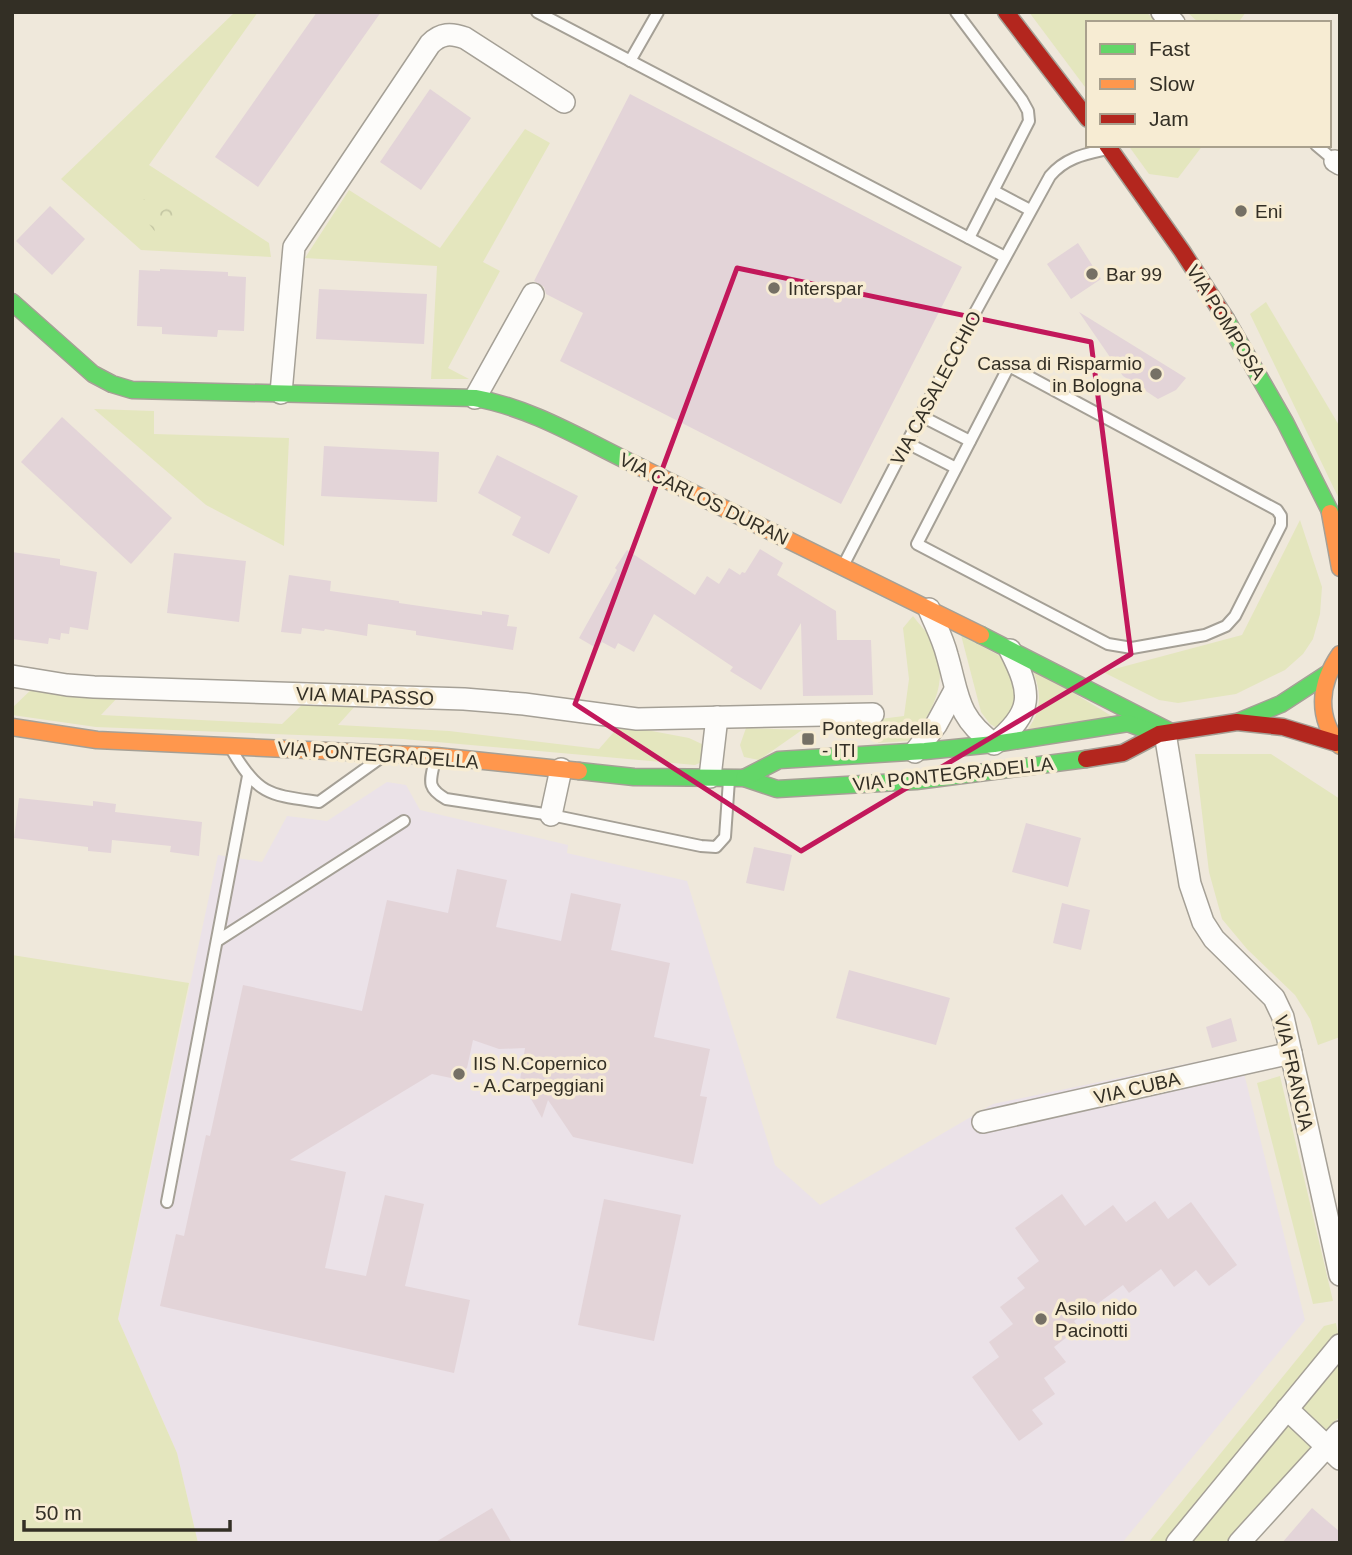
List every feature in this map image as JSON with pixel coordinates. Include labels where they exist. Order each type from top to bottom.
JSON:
[{"type":"street","points":[[1006,12],[1086,116]]},
{"type":"street","points":[[281,393],[294,247],[429,44],[444,35],[455,34],[465,38],[564,102]]},
{"type":"street","name":"VIA POMPOSA","points":[[1108,147],[1174,238],[1225,317],[1286,422],[1340,531]]},
{"type":"street","points":[[475,398],[534,294]]},
{"type":"street","name":"VIA CARLOS DURAN","points":[[12,302],[93,374],[132,390],[475,398],[498,402],[547,422],[843,566],[1010,650],[1165,733]]},
{"type":"street","name":"VIA POMPOSA","points":[[1329,509],[1340,568]]},
{"type":"street","points":[[929,609],[947,654],[956,690],[968,721],[994,744],[995,772]]},
{"type":"street","points":[[994,744],[1019,721],[1027,692],[1024,677],[1010,650]]},
{"type":"street","points":[[1338,744],[1326,725],[1322,712],[1322,696],[1327,674],[1340,654]]},
{"type":"street","name":"VIA PONTEGRADELLA","points":[[12,727],[97,740],[436,756],[634,777],[728,777],[777,789],[916,781],[1123,753],[1165,733],[1237,722],[1281,704],[1327,674]]},
{"type":"street","name":"VIA MALPASSO","points":[[12,676],[94,687],[464,699],[637,719],[873,714]]},
{"type":"street","points":[[915,752],[936,725],[956,690]]},
{"type":"street","points":[[717,717],[728,777]]},
{"type":"street","name":"VIA PONTEGRADELLA","points":[[1237,722],[1283,727],[1338,744]]},
{"type":"street","name":"VIA PONTEGRADELLA","points":[[728,777],[779,760],[864,756],[994,744],[1128,723],[1165,733]]},
{"type":"street","name":"VIA FRANCIA","points":[[1165,733],[1190,884],[1198,911],[1214,939],[1273,998],[1283,1017],[1340,1275]]},
{"type":"street","points":[[551,815],[561,769]]},
{"type":"street","name":"VIA CUBA","points":[[983,1122],[1291,1053]]},
{"type":"street","points":[[1177,1543],[1340,1345]]},
{"type":"street","points":[[1239,1543],[1335,1446],[1287,1409]]},
{"type":"lane","points":[[537,12],[1005,257]]},
{"type":"lane","points":[[630,61],[657,12]]},
{"type":"lane","points":[[956,12],[1022,100],[1028,111],[1029,121],[969,238]]},
{"type":"lane","points":[[994,191],[1030,210],[1056,168],[1078,156],[1108,147]]},
{"type":"lane","points":[[1318,147],[1337,163]]},
{"type":"lane","name":"VIA CASALECCHIO","points":[[843,566],[1030,210]]},
{"type":"lane","points":[[1009,366],[1277,510],[1281,516],[1281,524],[1235,616],[1226,626],[1205,635],[1121,648],[1108,644],[917,544],[956,468],[1009,366]]},
{"type":"lane","points":[[921,416],[970,441]]},
{"type":"lane","points":[[907,443],[956,468]]},
{"type":"lane","points":[[230,746],[248,776],[263,789],[284,797],[319,802],[386,754]]},
{"type":"lane","points":[[436,756],[430,783],[434,792],[446,799],[551,815],[701,846],[716,847],[725,837],[728,777]]},
{"type":"lane","points":[[167,1202],[248,776]]},
{"type":"lane","points":[[217,941],[404,821]]},
{"type":"highlighted area","points":[[737,268],[1091,342],[1131,654],[801,851],[575,704]]},
{"type":"shaded area","name":"IIS N.Copernico - A.Carpeggiani","points":[[387,782],[406,785],[420,810],[568,845],[567,853],[687,881],[775,1165],[820,1205],[993,1104],[1239,1053],[1305,1320],[1122,1543],[198,1543],[177,1453],[118,1319],[218,855],[262,862],[287,816],[327,821]]},
{"type":"green space","points":[[235,12],[258,12],[149,165],[269,243],[271,257],[141,250],[61,179]]},
{"type":"green space","points":[[1029,12],[1146,12],[1156,21],[1086,21],[1086,88]]},
{"type":"green space","points":[[1187,12],[1246,12],[1239,21],[1197,21]]},
{"type":"green space","points":[[525,129],[550,143],[483,262],[500,271],[448,368],[469,379],[431,379],[437,266],[305,258],[349,190],[440,248]]},
{"type":"green space","points":[[1129,147],[1201,147],[1178,178],[1149,174]]},
{"type":"green space","points":[[145,199],[157,214],[170,206],[180,218],[157,234],[133,205]]},
{"type":"green space","points":[[1266,302],[1340,427],[1340,501],[1250,314]]},
{"type":"green space","points":[[94,409],[154,411],[154,434],[289,438],[284,546],[206,505]]},
{"type":"green space","points":[[1300,520],[1322,587],[1320,614],[1313,639],[1303,654],[1285,670],[1236,694],[1178,703],[1159,700],[1103,672],[1242,635]]},
{"type":"green space","points":[[913,616],[930,637],[936,651],[940,665],[937,692],[926,718],[908,741],[878,743],[880,719],[904,716],[909,679],[903,628]]},
{"type":"green space","points":[[961,635],[1000,656],[1012,673],[1018,690],[1017,715],[1004,732],[990,724],[981,712]]},
{"type":"green space","points":[[1032,668],[1115,718],[1028,729],[1033,722],[1039,700]]},
{"type":"green space","points":[[34,687],[119,696],[101,715],[282,724],[305,702],[356,705],[338,725],[449,731],[599,749],[620,725],[689,738],[704,745],[702,762],[695,765],[403,739],[96,727],[12,715],[12,708]]},
{"type":"green space","points":[[746,728],[802,730],[759,760],[744,757],[740,745]]},
{"type":"green space","points":[[1195,754],[1271,754],[1340,799],[1340,1037],[1318,1045],[1310,1019],[1295,995],[1247,949],[1222,919],[1209,872]]},
{"type":"green space","points":[[12,955],[189,983],[118,1319],[177,1453],[198,1543],[12,1543]]},
{"type":"green space","points":[[1280,1076],[1333,1301],[1313,1304],[1257,1083]]},
{"type":"green space","points":[[1336,1323],[1339,1338],[1170,1543],[1148,1543],[1324,1326]]},
{"type":"green space","points":[[1340,1359],[1340,1416],[1326,1431],[1301,1407]]},
{"type":"green space","points":[[1286,1421],[1313,1446],[1226,1543],[1186,1543]]},
{"type":"building","points":[[317,12],[381,12],[258,187],[215,157]]},
{"type":"building","points":[[430,89],[471,118],[421,190],[380,162]]},
{"type":"building","name":"Interspar","points":[[630,94],[962,267],[841,504],[560,361],[583,313],[546,294],[544,287],[534,281]]},
{"type":"building","points":[[50,206],[85,239],[52,275],[16,241]]},
{"type":"building","points":[[1078,243],[1101,279],[1071,299],[1047,264]]},
{"type":"building","points":[[139,270],[228,272],[228,276],[246,277],[244,331],[218,330],[217,337],[162,334],[162,327],[137,326]]},
{"type":"building","points":[[319,289],[427,294],[424,344],[316,339]]},
{"type":"building","points":[[1079,312],[1186,378],[1176,390],[1158,399],[1123,376]]},
{"type":"building","points":[[62,417],[172,518],[131,564],[21,462]]},
{"type":"building","points":[[324,446],[439,452],[437,502],[321,496]]},
{"type":"building","points":[[497,455],[578,496],[549,554],[512,535],[521,517],[478,493]]},
{"type":"building","points":[[760,549],[783,563],[777,575],[836,611],[837,640],[871,640],[873,695],[803,696],[801,623],[761,690],[730,671],[733,667],[654,614],[634,652],[618,643],[615,649],[602,642],[598,649],[579,638],[627,550],[695,595],[707,576],[719,584],[729,568],[740,575],[745,573]]},
{"type":"building","points":[[12,552],[60,559],[60,565],[97,572],[88,630],[70,627],[69,634],[61,633],[60,640],[49,638],[48,644],[12,639]]},
{"type":"building","points":[[174,553],[246,561],[239,622],[167,613]]},
{"type":"building","points":[[289,575],[331,581],[330,591],[482,615],[482,611],[509,615],[507,626],[517,627],[513,650],[416,635],[416,631],[368,624],[367,636],[325,629],[302,628],[301,634],[281,632]]},
{"type":"building","points":[[19,798],[93,806],[93,801],[116,804],[115,812],[202,822],[199,856],[170,852],[171,846],[112,840],[111,853],[88,851],[88,847],[14,838]]},
{"type":"building","points":[[1026,823],[1081,838],[1068,887],[1012,872]]},
{"type":"building","points":[[754,847],[792,855],[784,891],[746,883]]},
{"type":"building","points":[[457,869],[507,880],[496,927],[561,941],[571,893],[621,904],[611,950],[670,963],[654,1037],[710,1049],[700,1096],[707,1097],[693,1164],[573,1137],[548,1100],[542,1118],[520,1080],[525,1048],[499,1049],[473,1040],[467,1068],[451,1078],[432,1074],[290,1160],[346,1172],[325,1268],[366,1276],[385,1195],[424,1204],[405,1286],[470,1300],[454,1373],[160,1306],[176,1234],[184,1236],[206,1135],[210,1136],[243,985],[362,1011],[387,900],[448,913]]},
{"type":"building","points":[[1062,903],[1090,910],[1081,950],[1053,943]]},
{"type":"building","points":[[849,970],[950,998],[936,1045],[836,1018]]},
{"type":"building","points":[[1231,1018],[1237,1041],[1212,1048],[1206,1027]]},
{"type":"building","name":"Asilo nido Pacinotti","points":[[1062,1194],[1085,1226],[1113,1205],[1126,1222],[1155,1201],[1168,1219],[1191,1202],[1237,1265],[1209,1286],[1196,1270],[1174,1287],[1161,1269],[1129,1293],[1123,1285],[1074,1321],[1079,1328],[1054,1347],[1066,1362],[1044,1378],[1055,1394],[1032,1410],[1043,1424],[1019,1441],[972,1377],[999,1357],[989,1342],[1013,1324],[1000,1307],[1025,1288],[1017,1278],[1039,1261],[1015,1228]]},
{"type":"building","points":[[604,1199],[681,1215],[654,1341],[578,1325]]},
{"type":"building","points":[[492,1508],[512,1543],[434,1543]]},
{"type":"building","points":[[1312,1508],[1340,1532],[1340,1543],[1282,1543]]},
{"type":"traffic: fast","points":[[12,302],[93,374],[132,390],[475,398],[518,409],[640,467]]},
{"type":"traffic: fast","points":[[1226,319],[1285,422],[1340,531]]},
{"type":"traffic: fast","points":[[981,635],[1171,732]]},
{"type":"traffic: fast","points":[[1240,721],[1281,704],[1327,674]]},
{"type":"traffic: fast","points":[[744,778],[779,760],[994,744],[1128,723],[1152,732]]},
{"type":"traffic: fast","points":[[579,771],[634,777],[744,778],[777,789],[916,781],[1086,759]]},
{"type":"traffic: slow","points":[[640,467],[981,635]]},
{"type":"traffic: slow","points":[[1330,513],[1340,568]]},
{"type":"traffic: slow","points":[[1340,654],[1328,677],[1323,700],[1327,724],[1340,746]]},
{"type":"traffic: slow","points":[[12,727],[97,740],[436,756],[579,771]]},
{"type":"traffic: jam","points":[[1006,12],[1086,116]]},
{"type":"traffic: jam","points":[[1108,147],[1226,319]]},
{"type":"traffic: jam","points":[[1086,759],[1123,753],[1159,734],[1237,722],[1283,727],[1336,743]]},
{"type":"place","name":"Eni","points":[[1241,211]]},
{"type":"place","name":"Bar 99","points":[[1092,274]]},
{"type":"place","name":"Interspar","points":[[774,288]]},
{"type":"place","name":"Cassa di Risparmio in Bologna","points":[[1156,374]]},
{"type":"place","name":"Pontegradella - ITI","points":[[808,739]]},
{"type":"place","name":"IIS N.Copernico - A.Carpeggiani","points":[[459,1074]]},
{"type":"place","name":"Asilo nido Pacinotti","points":[[1041,1319]]}]
